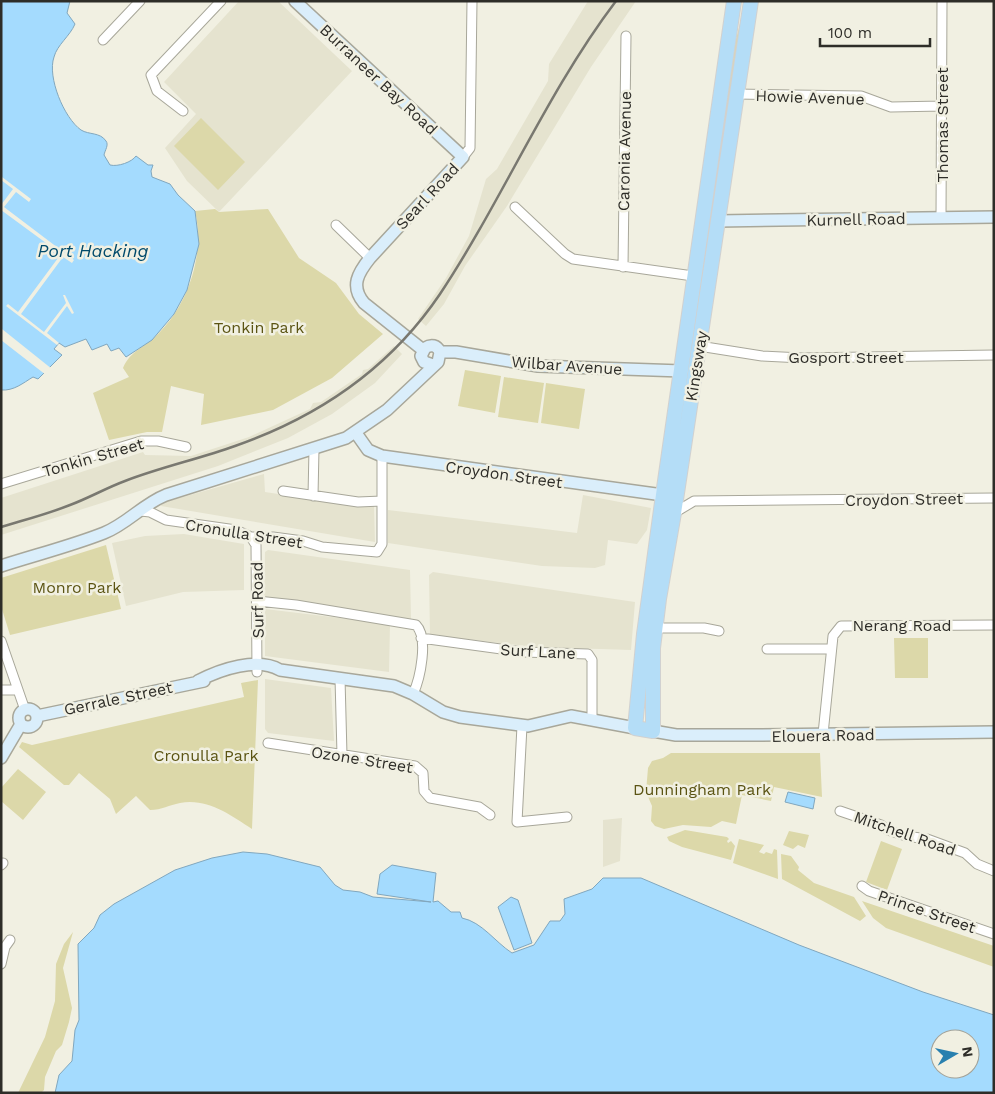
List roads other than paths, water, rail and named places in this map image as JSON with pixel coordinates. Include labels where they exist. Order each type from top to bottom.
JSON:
[{"type":"main road","name":"Kingsway","points":[[653,731],[655,628],[668,538],[682,462],[693,276],[734,1]]},
{"type":"main road","name":"Kingsway","points":[[635,728],[644,634],[663,495],[688,371],[699,346],[751,1]]},
{"type":"main road","points":[[693,276],[709,278]]},
{"type":"main road","points":[[668,538],[667,507],[663,495],[670,486],[682,462]]},
{"type":"main road","points":[[639,701],[642,706],[648,706],[654,694]]},
{"type":"main road","name":"Gerrale Street","points":[[635,728],[653,731]]},
{"type":"street","points":[[103,40],[140,1]]},
{"type":"street","points":[[183,111],[157,91],[151,75],[221,1]]},
{"type":"street","name":"Burraneer Bay Road","points":[[295,1],[463,157]]},
{"type":"street","name":"Searl Road","points":[[423,350],[360,298],[356,284],[358,275],[370,258],[470,148],[472,1]]},
{"type":"street","name":"Thomas Street","points":[[941,218],[942,1]]},
{"type":"street","name":"Caronia Avenue","points":[[623,267],[626,36]]},
{"type":"street","name":"Howie Avenue","points":[[737,94],[861,96],[890,106],[942,106]]},
{"type":"street","points":[[515,207],[565,254],[573,259],[693,276]]},
{"type":"street","name":"Kurnell Road","points":[[718,221],[994,217]]},
{"type":"street","points":[[336,225],[370,258]]},
{"type":"street","points":[[1,566],[103,533],[166,495],[314,449],[351,435],[387,410],[420,378],[428,364],[440,360],[440,352],[436,347],[430,345],[423,350],[421,356],[428,364]]},
{"type":"street","name":"Gosport Street","points":[[699,346],[762,356],[802,358],[994,356]]},
{"type":"street","name":"Wilbar Avenue","points":[[440,352],[456,352],[538,366],[688,371]]},
{"type":"street","name":"Croydon Street","points":[[351,435],[368,450],[382,456],[663,495]]},
{"type":"street","name":"Tonkin Street","points":[[1,484],[130,443],[150,440],[186,446]]},
{"type":"street","points":[[313,496],[314,449]]},
{"type":"street","points":[[283,491],[358,502],[382,501],[382,456]]},
{"type":"street","points":[[674,513],[694,501],[677,491]]},
{"type":"street","name":"Croydon Street","points":[[694,501],[994,498]]},
{"type":"street","name":"Cronulla Street","points":[[141,511],[150,512],[166,520],[236,530],[250,537],[273,537],[331,548],[367,552],[379,551],[382,544],[382,501]]},
{"type":"street","name":"Surf Road","points":[[250,537],[256,545],[257,668]]},
{"type":"street","points":[[257,601],[382,618],[411,623],[418,627],[422,638],[421,671],[414,694]]},
{"type":"street","name":"Nerang Road","points":[[831,649],[836,630],[848,625],[994,624]]},
{"type":"street","points":[[655,628],[704,628],[719,631]]},
{"type":"street","name":"Surf Lane","points":[[422,638],[523,652],[588,654],[592,660],[592,719]]},
{"type":"street","points":[[1,641],[25,710]]},
{"type":"street","points":[[767,649],[831,649],[823,734]]},
{"type":"street","name":"Gerrale Street","points":[[37,716],[198,681],[219,672],[272,665],[280,670],[394,686],[414,694],[451,715],[522,726],[537,725],[566,716],[635,728]]},
{"type":"street","points":[[340,678],[342,755]]},
{"type":"street","points":[[1,690],[17,690]]},
{"type":"street","points":[[1,758],[21,724],[19,716],[25,710],[32,710],[37,716],[37,721],[31,727],[21,724]]},
{"type":"street","points":[[522,726],[517,822],[567,817]]},
{"type":"street","name":"Elouera Road","points":[[653,731],[676,735],[994,732]]},
{"type":"street","name":"Ozone Street","points":[[268,743],[415,766],[423,773],[424,791],[430,798],[479,807],[490,815]]},
{"type":"street","name":"Mitchell Road","points":[[840,811],[881,825],[888,830],[906,836],[928,839],[965,853],[976,864],[992,870]]},
{"type":"street","name":"Prince Street","points":[[862,886],[868,891],[994,934]]},
{"type":"street","points":[[1,964],[5,946],[10,940]]},
{"type":"water","name":"Port Hacking","points":[[1,1],[70,1],[67,13],[75,24],[61,44],[52,65],[55,86],[63,107],[81,130],[104,138],[107,146],[104,155],[110,165],[124,163],[136,156],[148,165],[153,165],[152,177],[170,184],[178,195],[195,211],[199,244],[187,290],[174,314],[152,340],[126,357],[119,348],[111,351],[107,344],[92,350],[86,339],[65,347],[59,343],[54,349],[62,355],[38,379],[33,377],[18,386],[6,390],[1,390]]},
{"type":"water","points":[[788,792],[815,798],[813,809],[785,802]]},
{"type":"water","points":[[243,852],[267,854],[320,867],[335,885],[343,890],[360,892],[373,897],[431,902],[377,894],[380,874],[392,865],[436,873],[433,902],[438,901],[451,912],[460,912],[462,918],[482,928],[512,953],[534,945],[550,921],[560,921],[565,914],[564,899],[592,889],[603,878],[641,878],[799,945],[923,992],[994,1015],[994,1093],[55,1093],[59,1075],[72,1061],[75,1030],[79,1020],[78,944],[94,928],[100,915],[114,904],[175,870],[212,858]]},
{"type":"water","points":[[511,897],[518,900],[532,943],[514,950],[498,907]]},
{"type":"railway","points":[[1,527],[62,508],[139,476],[221,451],[266,434],[323,405],[375,367],[399,345],[440,294],[463,258],[568,72],[616,1]]},
{"type":"park label","name":"Tonkin Park","points":[[259,327]]},
{"type":"park label","name":"Monro Park","points":[[77,587]]},
{"type":"park label","name":"Cronulla Park","points":[[206,755]]},
{"type":"park label","name":"Dunningham Park","points":[[702,789]]}]
